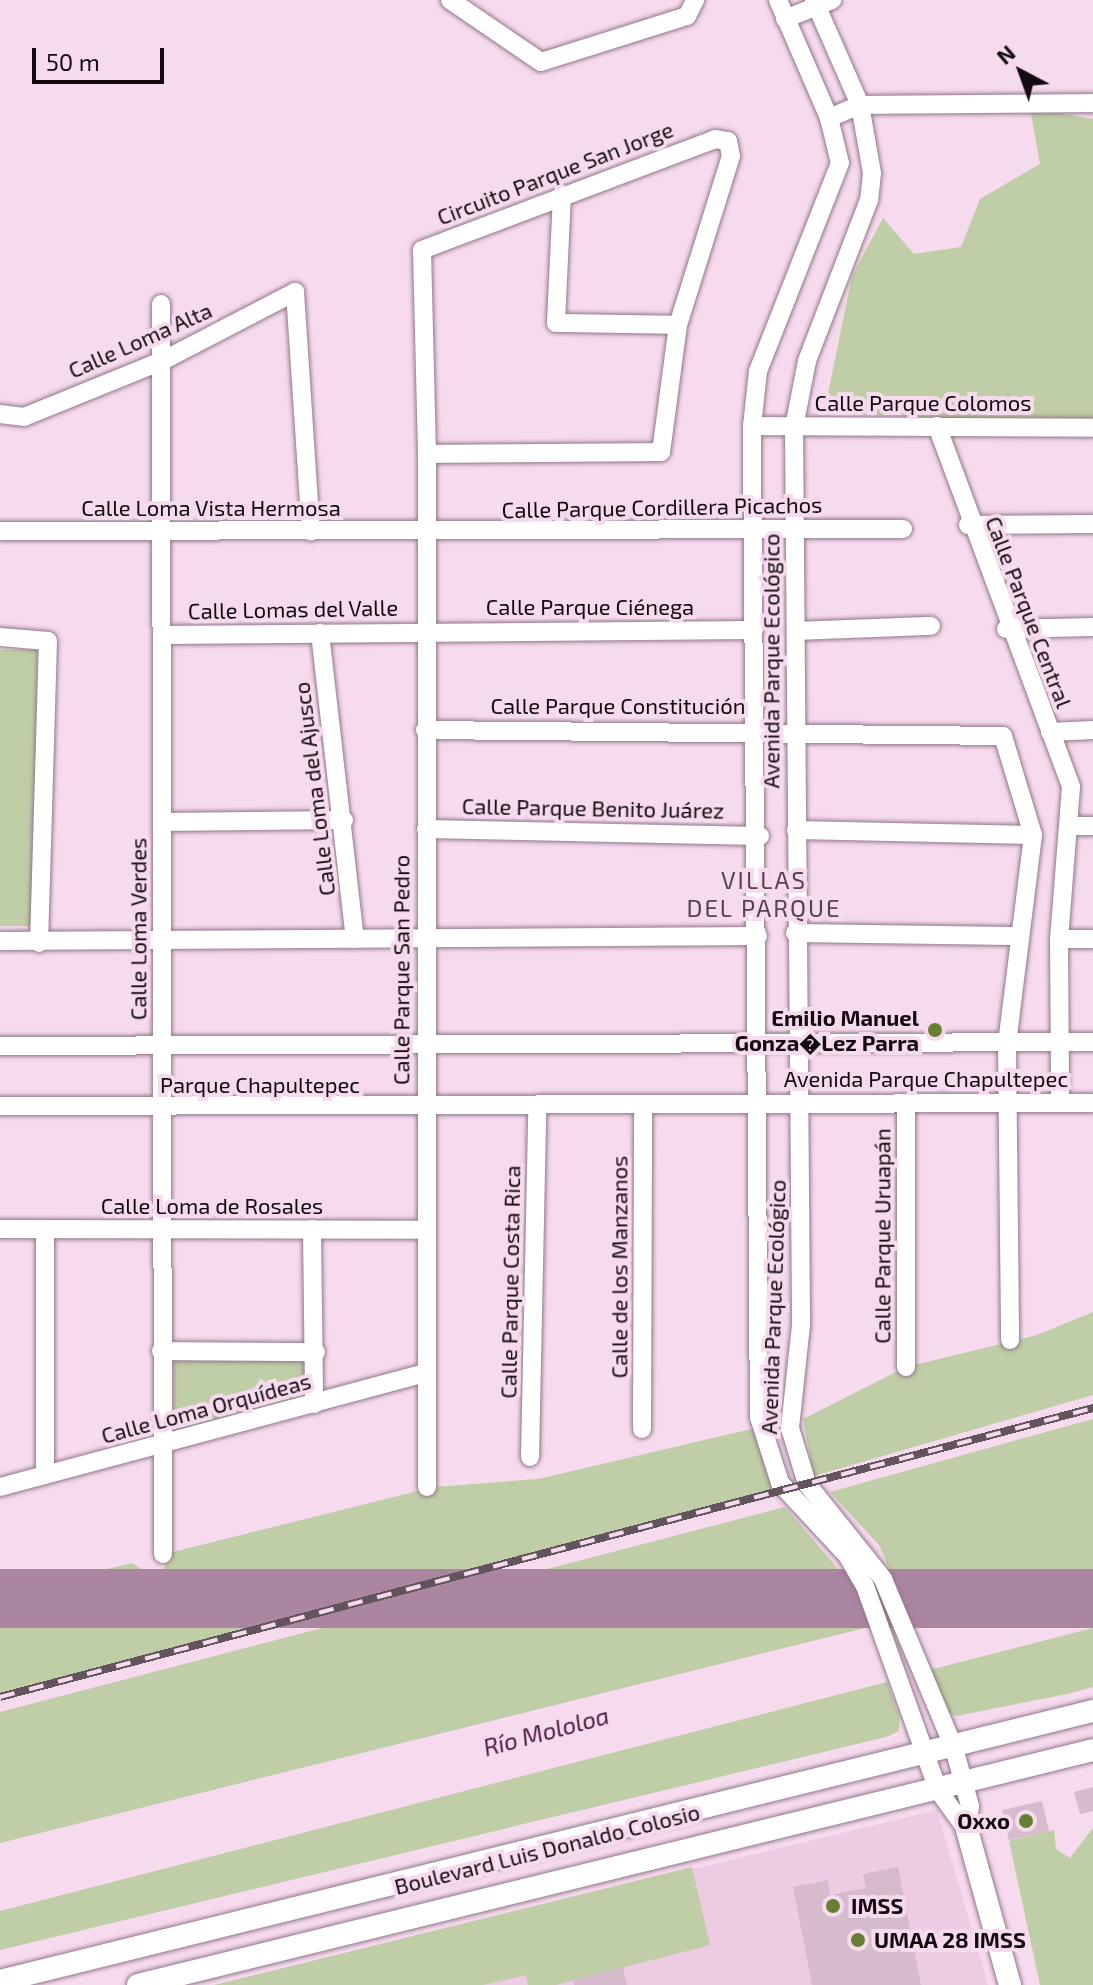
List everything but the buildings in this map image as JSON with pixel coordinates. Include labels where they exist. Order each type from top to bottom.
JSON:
[{"type":"main road","name":"Boulevard Luis Donaldo Colosio","points":[[0,1981],[954,1748],[1093,1711]]},
{"type":"main road","name":"Boulevard Luis Donaldo Colosio","points":[[138,1985],[1093,1750]]},
{"type":"main road","points":[[967,1830],[1010,1985]]},
{"type":"street","points":[[457,1],[541,62],[687,16],[695,0]]},
{"type":"street","name":"Avenida Parque Ecológico","points":[[778,0],[829,118],[840,163],[758,371],[752,426],[760,836],[761,1431],[780,1483],[874,1583],[938,1790],[967,1830]]},
{"type":"street","points":[[785,19],[821,2]]},
{"type":"street","name":"Avenida Parque Ecológico","points":[[821,2],[871,140],[869,200],[807,361],[794,427],[798,631],[795,933],[801,1103],[801,1325],[790,1428],[807,1484],[874,1583],[954,1748],[963,1783],[967,1830]]},
{"type":"street","points":[[829,118],[860,105],[1093,103]]},
{"type":"street","name":"Circuito Parque San Jorge","points":[[728,141],[731,156],[678,325],[661,452],[427,454],[422,250],[700,143],[728,141]]},
{"type":"street","points":[[562,195],[556,323],[678,325]]},
{"type":"street","name":"Calle Loma Alta","points":[[0,414],[24,417],[162,361],[295,292],[311,531]]},
{"type":"street","name":"Calle Loma Verdes","points":[[161,304],[160,1230],[163,1554]]},
{"type":"street","name":"Calle Parque Colomos","points":[[752,426],[1093,428]]},
{"type":"street","name":"Calle Parque Central","points":[[937,426],[968,525],[1006,629],[1071,787],[1073,826],[1059,939],[1060,1102]]},
{"type":"street","name":"Calle Parque San Pedro","points":[[427,454],[421,535],[425,631],[424,1373],[427,1487]]},
{"type":"street","points":[[968,525],[1093,524]]},
{"type":"street","name":"Calle Parque Cordillera Picachos","points":[[421,535],[903,529]]},
{"type":"street","name":"Calle Loma Vista Hermosa","points":[[0,531],[311,531],[421,535]]},
{"type":"street","points":[[798,631],[931,626]]},
{"type":"street","points":[[1006,629],[1093,627]]},
{"type":"street","name":"Calle Parque Ciénega","points":[[425,631],[754,630]]},
{"type":"street","name":"Calle Lomas del Valle","points":[[162,635],[425,631]]},
{"type":"street","name":"Calle Loma del Ajusco","points":[[320,633],[344,820],[355,939]]},
{"type":"street","points":[[0,637],[48,641],[39,943]]},
{"type":"street","name":"Calle Parque Constitución","points":[[425,730],[795,729],[1003,736],[1033,835]]},
{"type":"street","points":[[1050,732],[1093,730]]},
{"type":"street","points":[[162,822],[344,820]]},
{"type":"street","points":[[1073,826],[1093,826]]},
{"type":"street","name":"Calle Parque Benito Juárez","points":[[426,829],[760,836]]},
{"type":"street","points":[[796,830],[1033,835],[1015,936],[1007,1043],[1011,1103],[1010,1340]]},
{"type":"street","points":[[795,933],[1015,936]]},
{"type":"street","points":[[0,941],[162,942],[425,935],[758,936]]},
{"type":"street","points":[[1059,939],[1093,939]]},
{"type":"street","name":"Avenida Parque Chapultepec","points":[[759,1041],[1093,1042]]},
{"type":"street","name":"Parque Chapultepec","points":[[0,1046],[759,1041]]},
{"type":"street","name":"Avenida Parque Chapultepec","points":[[759,1104],[906,1106],[1093,1103]]},
{"type":"street","name":"Parque Chapultepec","points":[[0,1106],[537,1109],[759,1104]]},
{"type":"street","name":"Calle de los Manzanos","points":[[642,1429],[643,1105]]},
{"type":"street","name":"Calle Parque Uruapán","points":[[906,1106],[906,1367]]},
{"type":"street","name":"Calle Parque Costa Rica","points":[[530,1457],[537,1109]]},
{"type":"street","name":"Calle Loma de Rosales","points":[[0,1229],[424,1230]]},
{"type":"street","points":[[312,1229],[316,1352],[314,1404]]},
{"type":"street","points":[[45,1231],[45,1475]]},
{"type":"street","points":[[161,1351],[316,1352]]},
{"type":"street","name":"Calle Loma Orquídeas","points":[[0,1487],[424,1373]]},
{"type":"street","points":[[761,1431],[790,1428]]},
{"type":"shaded area","points":[[937,1810],[988,1985],[289,1985],[285,1968]]},
{"type":"green space","points":[[1030,108],[1093,119],[1093,424],[824,413],[852,276],[883,218],[914,254],[961,247],[980,199],[1040,164]]},
{"type":"green space","points":[[0,650],[37,650],[37,926],[0,926]]},
{"type":"green space","points":[[1093,1312],[1093,1395],[814,1476],[803,1419],[906,1367],[1037,1335]]},
{"type":"green space","points":[[173,1355],[307,1356],[307,1400],[174,1433]]},
{"type":"green space","points":[[1093,1419],[1093,1569],[910,1617],[879,1545],[830,1492]]},
{"type":"green space","points":[[764,1426],[779,1488],[0,1695],[0,1595],[132,1563],[164,1584],[165,1554],[434,1487],[538,1479]]},
{"type":"green space","points":[[785,1507],[839,1570],[865,1628],[0,1843],[0,1712]]},
{"type":"green space","points":[[1093,1628],[1093,1687],[1067,1694],[956,1716],[945,1711],[926,1671]]},
{"type":"green space","points":[[887,1682],[899,1716],[899,1731],[886,1737],[0,1950],[0,1911]]},
{"type":"green space","points":[[1093,1828],[1093,1985],[1040,1985],[1009,1841],[1054,1830],[1056,1849],[1070,1858]]},
{"type":"green space","points":[[692,1867],[710,1945],[556,1985],[528,1985],[526,1975],[483,1985],[214,1985]]},
{"type":"water","points":[[0,1569],[1093,1569],[1093,1628],[0,1628]]},
{"type":"railway","points":[[0,1697],[1093,1408]]},
{"type":"place","name":"Emilio Manuel Gonza�Lez Parra","points":[[935,1030]]},
{"type":"place","name":"Oxxo","points":[[1026,1821]]},
{"type":"place","name":"IMSS","points":[[833,1906]]},
{"type":"place","name":"UMAA 28 IMSS","points":[[858,1940]]},
{"type":"district","name":"VILLAS DEL PARQUE","points":[[764,894]]},
{"type":"water label","name":"Río Mololoa","points":[[546,1731]]}]
